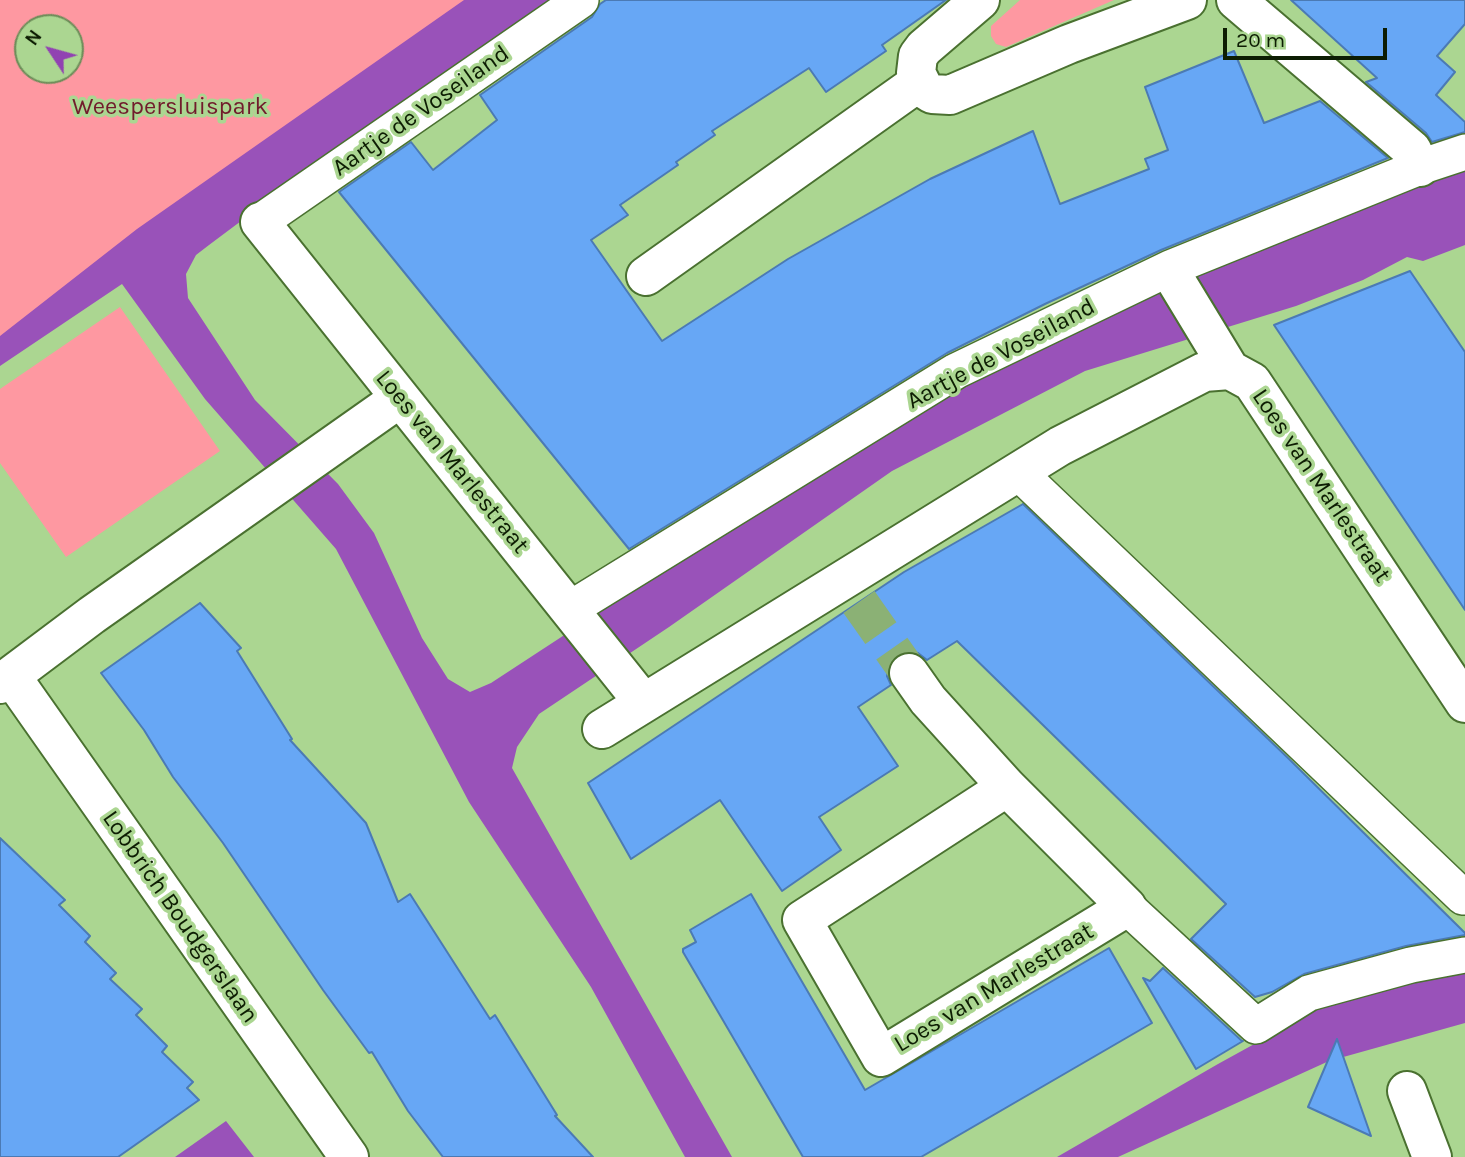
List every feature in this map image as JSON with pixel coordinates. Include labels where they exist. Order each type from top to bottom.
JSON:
[{"type":"street","name":"Aartje de Voseiland","points":[[260,222],[582,0]]},
{"type":"street","points":[[980,0],[924,48],[915,65],[919,82],[932,94],[950,95],[1069,44],[1187,0]]},
{"type":"street","points":[[1236,0],[1412,150],[1419,167]]},
{"type":"street","points":[[646,276],[919,82]]},
{"type":"street","name":"Aartje de Voseiland","points":[[570,609],[956,371],[1170,268],[1419,167],[1465,152]]},
{"type":"street","name":"Loes van Marlestraat","points":[[260,222],[636,693]]},
{"type":"street","points":[[1173,276],[1223,358]]},
{"type":"street","name":"Loes van Marlestraat","points":[[601,730],[636,693],[851,591],[1018,472],[1060,446],[1205,372],[1223,358],[1252,382],[1465,703]]},
{"type":"street","name":"Lobbrich Boudgerslaan","points":[[349,1157],[5,680],[400,398]]},
{"type":"street","points":[[1018,472],[1464,898]]},
{"type":"street","points":[[909,673],[928,700],[1007,788],[1127,907],[1256,1026],[1309,993],[1411,965],[1465,955]]},
{"type":"street","name":"Loes van Marlestraat","points":[[1007,788],[802,920],[881,1057],[1127,907]]},
{"type":"street","points":[[1407,1091],[1432,1157]]},
{"type":"green space","name":"Weespersluispark","points":[[0,0],[512,0],[0,354]]},
{"type":"green space","points":[[1020,0],[1114,0],[1006,47],[996,44],[991,36],[991,26]]},
{"type":"green space","points":[[120,307],[220,451],[66,557],[0,463],[0,389]]},
{"type":"shaded area","points":[[464,0],[550,0],[360,132],[209,245],[196,255],[186,274],[188,298],[255,400],[338,484],[374,533],[422,638],[448,679],[470,692],[491,683],[806,477],[1059,329],[1465,168],[1465,245],[1423,261],[1407,257],[1363,280],[1296,306],[1085,371],[892,471],[539,714],[517,747],[512,768],[732,1157],[685,1157],[591,987],[469,802],[336,549],[205,399],[122,284],[0,366],[0,336],[137,229]]},
{"type":"shaded area","points":[[1465,961],[1465,1023],[1329,1061],[1118,1157],[1057,1157],[1327,1004]]},
{"type":"shaded area","points":[[226,1121],[254,1157],[175,1157]]},
{"type":"building","points":[[606,0],[946,0],[882,45],[886,51],[826,92],[809,68],[712,131],[715,135],[676,162],[678,165],[620,205],[628,215],[591,240],[662,341],[788,259],[930,179],[1033,131],[1060,204],[1149,169],[1145,159],[1168,150],[1145,87],[1234,51],[1264,123],[1320,101],[1388,158],[1161,250],[947,353],[629,549],[339,192],[411,142],[433,170],[497,120],[480,95],[592,17]]},
{"type":"building","points":[[1291,0],[1465,0],[1465,24],[1437,56],[1455,72],[1436,95],[1465,122],[1465,132],[1432,142],[1426,133],[1366,82],[1377,78]]},
{"type":"building","points":[[1410,271],[1465,352],[1465,610],[1274,325]]},
{"type":"building","points":[[1023,504],[1288,758],[1465,935],[1406,946],[1304,974],[1272,992],[1255,997],[1191,939],[1226,904],[957,641],[927,660],[918,653],[908,651],[897,655],[889,664],[887,676],[891,685],[858,707],[898,766],[819,817],[841,850],[782,891],[720,800],[631,859],[588,783],[904,572]]},
{"type":"building","points":[[200,603],[241,648],[237,651],[292,739],[290,740],[366,823],[398,902],[410,894],[490,1019],[495,1015],[557,1115],[555,1116],[593,1157],[443,1157],[408,1111],[372,1052],[369,1053],[323,990],[223,843],[173,777],[144,730],[101,673]]},
{"type":"building","points":[[0,838],[65,900],[59,905],[90,936],[85,942],[116,973],[110,979],[142,1009],[136,1015],[167,1046],[162,1052],[193,1082],[187,1088],[199,1100],[118,1157],[0,1157]]},
{"type":"building","points":[[751,894],[865,1090],[1109,948],[1152,1023],[921,1157],[803,1157],[683,952],[683,949],[696,942],[690,930]]},
{"type":"building","points":[[1163,968],[1243,1041],[1196,1069],[1143,978],[1150,981]]},
{"type":"building","points":[[1337,1039],[1371,1136],[1308,1107]]},
{"type":"tunnel","points":[[859,602],[909,673]]}]
